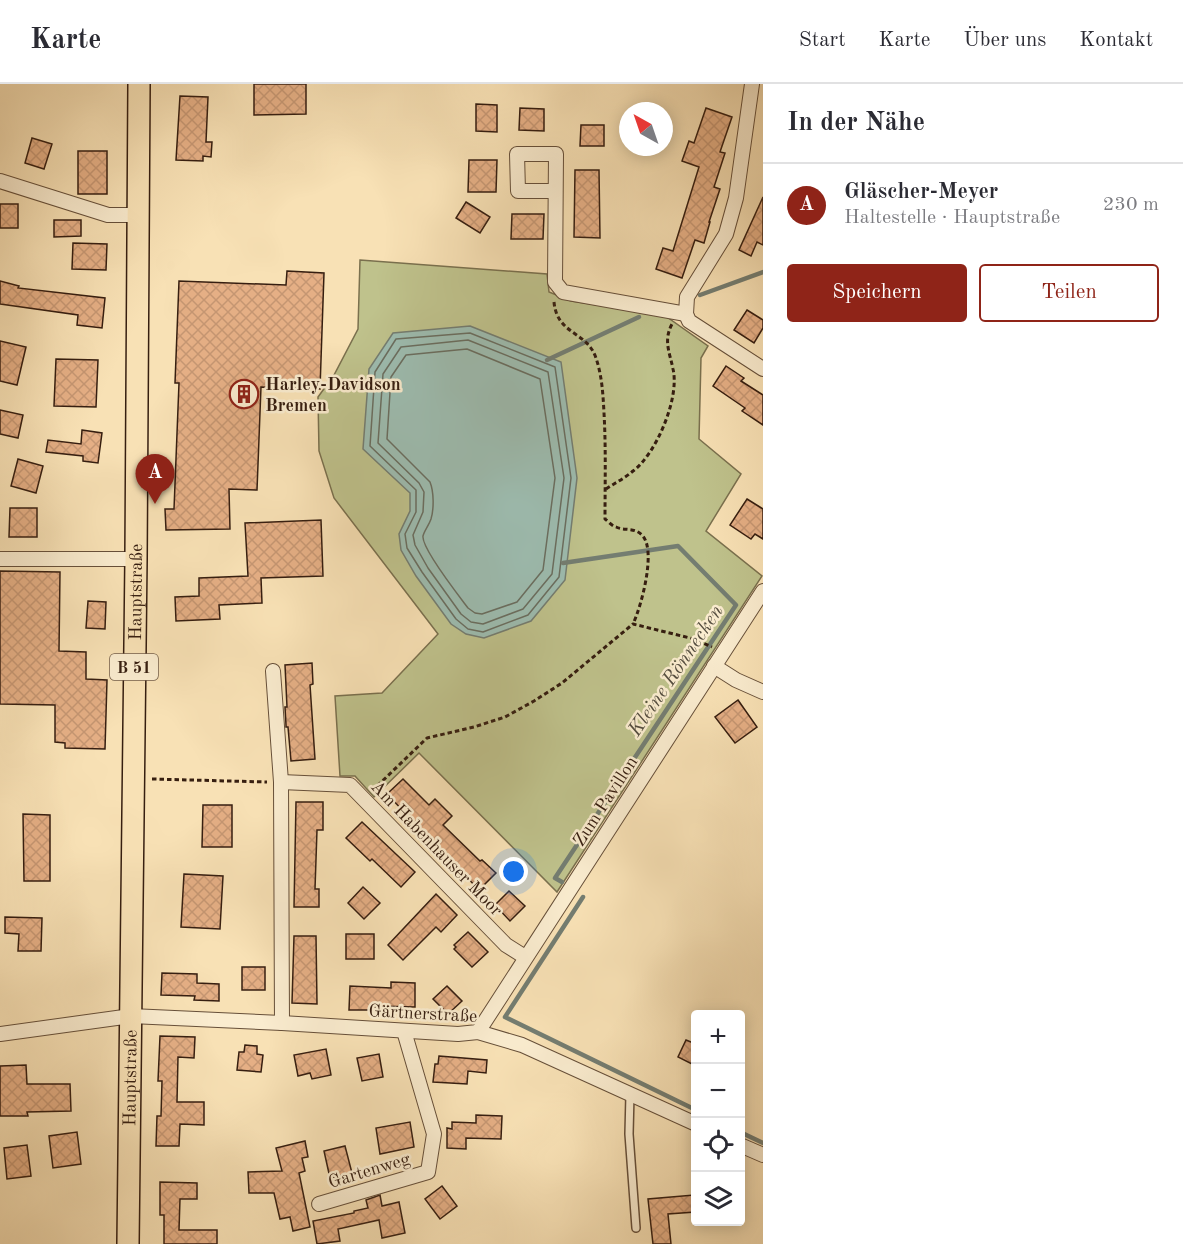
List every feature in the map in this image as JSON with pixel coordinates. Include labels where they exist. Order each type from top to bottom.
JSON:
[{"type":"main road","name":"Hauptstraße","points":[[128,1244],[139,84]]},
{"type":"street","points":[[682,313],[687,297],[726,234],[736,198],[752,84]]},
{"type":"street","points":[[0,181],[108,215],[139,215]]},
{"type":"street","points":[[555,191],[555,282],[563,292],[682,313],[689,321],[763,369]]},
{"type":"street","points":[[0,559],[136,559]]},
{"type":"street","name":"Zum Pavillon","points":[[478,1032],[763,591]]},
{"type":"street","points":[[714,666],[736,680],[763,692]]},
{"type":"street","points":[[273,671],[280,782],[282,1023]]},
{"type":"street","name":"Am Habenhauser Moor","points":[[280,782],[351,784],[506,945],[525,957]]},
{"type":"street","name":"Gärtnerstraße","points":[[0,1034],[131,1016],[458,1035],[478,1032],[522,1045],[691,1122]]},
{"type":"street","name":"Gartenweg","points":[[319,1204],[428,1172],[434,1134],[404,1031]]},
{"type":"street","points":[[745,1147],[763,1155]]},
{"type":"lane","points":[[630,1094],[629,1134],[636,1228]]},
{"type":"path","points":[[364,798],[427,738],[505,717],[562,683],[633,624],[641,606],[647,560],[646,540],[636,530],[615,527],[604,519],[607,460],[602,381],[590,346],[559,322],[554,300],[560,287]]},
{"type":"path","points":[[606,489],[635,470],[653,447],[665,423],[674,393],[674,370],[666,349],[669,330],[682,313]]},
{"type":"path","points":[[633,624],[702,643],[715,649]]},
{"type":"path","points":[[152,779],[280,782]]},
{"type":"green space","points":[[360,260],[547,274],[549,292],[571,301],[664,315],[708,346],[701,358],[699,439],[741,474],[706,531],[762,576],[557,892],[419,753],[374,797],[355,776],[340,776],[335,696],[382,693],[438,634],[334,498],[319,451],[318,397],[334,375],[358,329]]},
{"type":"water","points":[[470,326],[561,362],[577,478],[565,580],[531,621],[484,638],[466,634],[451,624],[416,576],[401,550],[399,534],[410,511],[410,493],[363,449],[369,369],[393,333]]},
{"type":"building","points":[[254,84],[306,84],[306,114],[254,115]]},
{"type":"building","points":[[180,96],[208,97],[206,142],[212,142],[211,157],[203,156],[203,161],[176,160]]},
{"type":"building","points":[[476,104],[497,105],[497,132],[476,131]]},
{"type":"building","points":[[520,108],[544,109],[544,131],[519,130]]},
{"type":"building","points":[[706,108],[732,117],[720,152],[725,153],[714,187],[720,189],[704,243],[695,240],[682,278],[656,269],[663,248],[673,251],[699,167],[682,161],[689,141],[694,143]]},
{"type":"building","points":[[581,125],[604,125],[604,146],[580,146]]},
{"type":"building","points":[[32,138],[52,144],[44,169],[25,163]]},
{"type":"building","points":[[78,151],[107,151],[107,194],[78,194]]},
{"type":"building","points":[[469,160],[497,160],[496,192],[468,192]]},
{"type":"building","points":[[575,170],[599,170],[600,238],[574,237]]},
{"type":"building","points":[[763,197],[763,245],[757,242],[751,256],[739,250]]},
{"type":"building","points":[[466,202],[490,217],[480,233],[456,218]]},
{"type":"building","points":[[0,204],[18,204],[18,228],[0,228]]},
{"type":"building","points":[[512,214],[544,214],[543,239],[511,239]]},
{"type":"building","points":[[54,220],[81,220],[81,236],[54,237]]},
{"type":"building","points":[[73,243],[107,244],[106,270],[72,269]]},
{"type":"building","name":"Harley-Davidson Bremen","points":[[287,271],[324,273],[320,389],[261,387],[257,490],[229,489],[230,529],[166,530],[165,509],[174,509],[179,383],[175,383],[179,281],[286,285]]},
{"type":"building","points":[[0,281],[19,286],[18,288],[105,298],[102,328],[77,325],[78,315],[0,304]]},
{"type":"building","points":[[747,310],[763,320],[763,328],[754,343],[734,330]]},
{"type":"building","points":[[0,341],[26,347],[17,385],[0,381]]},
{"type":"building","points":[[56,359],[98,360],[96,407],[54,406]]},
{"type":"building","points":[[726,366],[744,378],[741,381],[763,395],[763,425],[742,411],[745,408],[713,386]]},
{"type":"building","points":[[0,410],[23,415],[18,438],[0,434]]},
{"type":"building","points":[[82,430],[102,433],[98,463],[83,461],[83,456],[46,452],[48,440],[81,444]]},
{"type":"building","points":[[18,459],[43,466],[36,493],[11,486]]},
{"type":"building","points":[[747,499],[763,509],[763,539],[755,534],[751,539],[730,525]]},
{"type":"building","points":[[10,508],[37,508],[37,537],[9,537]]},
{"type":"building","points":[[321,520],[323,576],[261,578],[262,603],[219,605],[220,619],[176,621],[175,597],[199,596],[199,578],[248,576],[245,523]]},
{"type":"building","points":[[0,571],[60,572],[59,651],[86,652],[86,679],[107,680],[105,749],[65,748],[65,743],[55,742],[55,705],[0,704]]},
{"type":"building","points":[[88,601],[106,602],[105,629],[86,628]]},
{"type":"building","points":[[312,663],[313,684],[310,685],[315,759],[291,761],[288,727],[286,727],[285,665]]},
{"type":"building","points":[[738,700],[757,727],[735,743],[715,717]]},
{"type":"building","points":[[403,779],[429,805],[435,799],[452,816],[443,825],[480,861],[482,860],[496,873],[479,890],[387,794]]},
{"type":"building","points":[[296,802],[323,802],[323,830],[317,830],[315,889],[319,889],[319,907],[294,907]]},
{"type":"building","points":[[203,805],[232,805],[232,847],[202,847]]},
{"type":"building","points":[[23,814],[50,815],[50,881],[24,881]]},
{"type":"building","points":[[362,822],[415,872],[401,887],[346,838]]},
{"type":"building","points":[[184,874],[223,876],[220,929],[181,927]]},
{"type":"building","points":[[363,887],[380,903],[364,919],[348,903]]},
{"type":"building","points":[[509,891],[525,906],[510,921],[495,905]]},
{"type":"building","points":[[436,894],[457,915],[441,932],[436,927],[403,960],[388,945]]},
{"type":"building","points":[[5,917],[42,918],[41,951],[18,951],[19,934],[5,933]]},
{"type":"building","points":[[468,932],[488,952],[472,967],[454,949],[456,947],[454,945]]},
{"type":"building","points":[[346,934],[374,934],[374,959],[346,959]]},
{"type":"building","points":[[294,936],[316,936],[317,1004],[292,1003]]},
{"type":"building","points":[[242,967],[265,967],[265,990],[242,990]]},
{"type":"building","points":[[162,973],[197,974],[197,983],[219,984],[219,1001],[194,1000],[195,996],[161,995]]},
{"type":"building","points":[[391,982],[415,983],[415,1007],[375,1006],[375,1010],[349,1010],[350,986],[391,988]]},
{"type":"building","points":[[447,986],[462,1001],[448,1014],[433,999]]},
{"type":"building","points":[[160,1036],[195,1037],[194,1058],[178,1057],[177,1102],[204,1102],[204,1125],[180,1124],[179,1146],[156,1146],[157,1116],[161,1116],[162,1081],[158,1081]]},
{"type":"building","points":[[686,1040],[691,1042],[691,1064],[678,1057]]},
{"type":"building","points":[[245,1045],[257,1046],[257,1054],[263,1055],[261,1072],[237,1070],[239,1052],[244,1052]]},
{"type":"building","points":[[326,1049],[331,1075],[312,1079],[310,1073],[298,1076],[294,1055]]},
{"type":"building","points":[[379,1054],[383,1077],[362,1081],[357,1058]]},
{"type":"building","points":[[439,1056],[487,1060],[486,1073],[468,1071],[467,1084],[433,1082],[435,1064],[438,1064]]},
{"type":"building","points":[[26,1065],[27,1084],[70,1084],[71,1111],[27,1112],[28,1116],[0,1116],[0,1066]]},
{"type":"building","points":[[476,1115],[502,1116],[501,1139],[466,1138],[466,1149],[447,1148],[447,1128],[452,1129],[452,1122],[476,1123]]},
{"type":"building","points":[[410,1122],[414,1147],[380,1154],[376,1128]]},
{"type":"building","points":[[77,1132],[81,1164],[53,1168],[49,1136]]},
{"type":"building","points":[[305,1141],[308,1157],[302,1158],[305,1171],[299,1173],[310,1227],[293,1231],[290,1217],[280,1219],[274,1193],[249,1193],[248,1172],[282,1171],[276,1148]]},
{"type":"building","points":[[27,1145],[31,1176],[7,1179],[4,1148]]},
{"type":"building","points":[[345,1146],[352,1173],[330,1178],[324,1151]]},
{"type":"building","points":[[160,1182],[197,1183],[197,1199],[180,1199],[179,1230],[217,1230],[217,1244],[164,1244],[164,1215],[160,1215]]},
{"type":"building","points":[[442,1186],[457,1206],[440,1219],[425,1199]]},
{"type":"building","points":[[380,1195],[382,1206],[399,1202],[405,1233],[382,1238],[379,1220],[338,1229],[340,1241],[317,1244],[313,1221],[368,1208],[366,1200]]},
{"type":"building","points":[[691,1195],[691,1212],[668,1214],[671,1244],[653,1244],[648,1199]]},
{"type":"waterway","name":"Kleine Rönnecken","points":[[700,295],[763,272]]},
{"type":"waterway","name":"Kleine Rönnecken","points":[[547,360],[639,317]]},
{"type":"waterway","name":"Kleine Rönnecken","points":[[562,882],[555,878],[736,605],[678,546],[563,563]]},
{"type":"waterway","name":"Kleine Rönnecken","points":[[583,897],[505,1017],[691,1108]]},
{"type":"waterway","name":"Kleine Rönnecken","points":[[745,1134],[763,1143]]},
{"type":"place","name":"Harley-Davidson Bremen","points":[[244,394]]},
{"type":"place","name":"Gläscher-Meyer","points":[[155,504]]}]
